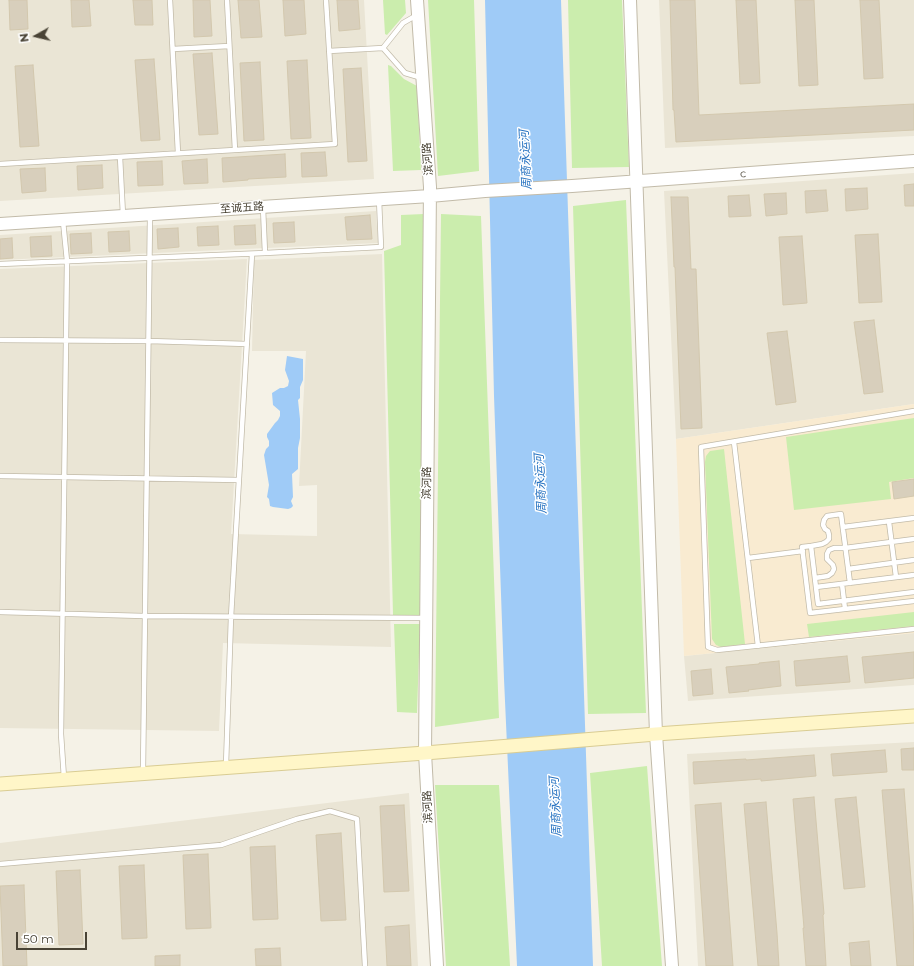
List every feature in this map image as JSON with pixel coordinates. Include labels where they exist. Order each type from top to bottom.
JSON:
[{"type":"main road","points":[[0,784],[914,716]]},
{"type":"street","name":"滨河路","points":[[417,0],[430,196],[425,753],[436,966]]},
{"type":"street","points":[[630,0],[656,734],[672,966]]},
{"type":"street","name":"c","points":[[485,191],[914,162]]},
{"type":"street","name":"至诚五路","points":[[0,224],[430,196],[485,191]]},
{"type":"lane","points":[[170,0],[178,153]]},
{"type":"lane","points":[[227,0],[235,150]]},
{"type":"lane","points":[[0,164],[335,144],[326,0]]},
{"type":"lane","points":[[329,51],[383,48],[403,23],[418,14]]},
{"type":"lane","points":[[173,50],[230,46]]},
{"type":"lane","points":[[383,48],[405,73],[423,78]]},
{"type":"lane","points":[[120,156],[123,216]]},
{"type":"lane","points":[[0,264],[252,254],[381,247],[379,199]]},
{"type":"lane","points":[[263,207],[265,253]]},
{"type":"lane","points":[[143,774],[150,214]]},
{"type":"lane","points":[[63,220],[67,261],[61,734],[65,780]]},
{"type":"lane","points":[[226,768],[231,616],[252,254]]},
{"type":"lane","points":[[0,340],[149,341],[247,344]]},
{"type":"lane","points":[[914,411],[701,447],[708,648],[717,650],[914,629]]},
{"type":"lane","points":[[734,442],[758,646]]},
{"type":"lane","points":[[0,476],[239,480]]},
{"type":"lane","points":[[850,583],[841,514],[827,516],[823,525],[829,535],[826,542],[802,547],[810,614],[914,600]]},
{"type":"lane","points":[[843,528],[914,518]]},
{"type":"lane","points":[[889,522],[896,577]]},
{"type":"lane","points":[[815,578],[828,576],[832,573],[834,569],[833,565],[827,558],[827,554],[829,550],[834,548],[845,548],[914,539]]},
{"type":"lane","points":[[811,546],[818,604],[914,592]]},
{"type":"lane","points":[[748,558],[803,551]]},
{"type":"lane","points":[[848,569],[914,560]]},
{"type":"lane","points":[[816,587],[914,575]]},
{"type":"lane","points":[[842,584],[845,609]]},
{"type":"lane","points":[[0,612],[144,616],[426,618]]},
{"type":"lane","points":[[0,864],[221,845],[297,819],[330,811],[357,819],[365,966]]},
{"type":"shaded area","points":[[0,0],[364,0],[374,179],[0,201]]},
{"type":"shaded area","points":[[659,0],[914,0],[914,136],[665,148]]},
{"type":"shaded area","points":[[914,173],[914,404],[676,439],[664,191]]},
{"type":"shaded area","points":[[376,211],[378,243],[0,260],[0,235]]},
{"type":"shaded area","points":[[382,254],[391,647],[223,643],[219,731],[0,728],[0,269],[247,259],[231,534],[317,536],[317,485],[299,486],[306,351],[252,351],[254,260]]},
{"type":"shaded area","points":[[914,404],[914,633],[684,656],[676,439]]},
{"type":"shaded area","points":[[914,633],[914,685],[688,701],[684,656]]},
{"type":"shaded area","points":[[914,742],[914,966],[698,966],[687,754]]},
{"type":"shaded area","points":[[409,793],[418,966],[0,966],[0,843]]},
{"type":"green space","points":[[383,0],[405,0],[406,13],[387,35],[385,34]]},
{"type":"green space","points":[[428,0],[474,0],[479,171],[438,176]]},
{"type":"green space","points":[[568,0],[622,0],[629,167],[572,168]]},
{"type":"green space","points":[[388,65],[391,66],[404,79],[417,86],[421,170],[393,171]]},
{"type":"green space","points":[[626,200],[646,713],[588,714],[573,206]]},
{"type":"green space","points":[[424,214],[420,615],[393,615],[384,251],[401,245],[401,215]]},
{"type":"green space","points":[[441,214],[481,216],[499,718],[435,727]]},
{"type":"green space","points":[[914,418],[914,478],[889,482],[891,499],[794,510],[786,437]]},
{"type":"green space","points":[[724,449],[745,644],[721,647],[716,645],[712,639],[705,462],[706,456],[710,451]]},
{"type":"green space","points":[[914,612],[914,626],[809,637],[807,624]]},
{"type":"green space","points":[[394,624],[420,624],[417,713],[397,712]]},
{"type":"green space","points":[[647,766],[662,966],[602,966],[590,773]]},
{"type":"green space","points":[[435,785],[499,785],[510,966],[446,966]]},
{"type":"water","name":"周商永运河","points":[[485,0],[561,0],[593,966],[517,966],[504,679],[494,396]]},
{"type":"water","points":[[287,356],[303,359],[303,380],[300,387],[300,398],[298,400],[300,438],[298,448],[298,469],[292,474],[293,497],[291,501],[293,506],[288,509],[270,506],[269,499],[267,497],[269,485],[264,455],[269,446],[267,434],[280,416],[280,411],[273,405],[272,393],[280,388],[288,386],[289,381],[285,370]]},
{"type":"building","points":[[9,0],[27,0],[28,29],[10,30]]},
{"type":"building","points":[[71,0],[89,0],[91,26],[72,27]]},
{"type":"building","points":[[133,0],[152,0],[153,25],[135,25]]},
{"type":"building","points":[[193,0],[210,0],[212,36],[194,37]]},
{"type":"building","points":[[238,0],[259,0],[262,37],[241,38]]},
{"type":"building","points":[[283,0],[304,0],[306,34],[285,36]]},
{"type":"building","points":[[337,0],[358,0],[360,29],[339,31]]},
{"type":"building","points":[[670,0],[695,0],[699,115],[914,104],[914,130],[676,142],[673,110]]},
{"type":"building","points":[[736,0],[756,0],[760,83],[740,84]]},
{"type":"building","points":[[795,0],[814,0],[818,85],[799,86]]},
{"type":"building","points":[[860,0],[879,0],[883,78],[864,79]]},
{"type":"building","points":[[212,53],[218,134],[199,135],[193,54]]},
{"type":"building","points":[[154,59],[160,140],[141,141],[135,60]]},
{"type":"building","points":[[307,60],[311,138],[291,139],[287,61]]},
{"type":"building","points":[[260,62],[264,140],[244,141],[240,63]]},
{"type":"building","points":[[33,65],[39,146],[20,147],[15,66]]},
{"type":"building","points":[[361,68],[367,161],[348,162],[343,69]]},
{"type":"building","points":[[325,152],[327,176],[302,177],[301,153]]},
{"type":"building","points":[[285,154],[286,177],[223,182],[222,158]]},
{"type":"building","points":[[207,159],[208,183],[184,184],[182,161]]},
{"type":"building","points":[[162,161],[163,185],[138,186],[137,162]]},
{"type":"building","points":[[102,165],[103,188],[78,190],[77,166]]},
{"type":"building","points":[[45,168],[46,191],[22,193],[20,169]]},
{"type":"building","points":[[914,184],[914,206],[905,206],[904,185]]},
{"type":"building","points":[[867,188],[868,209],[846,211],[845,189]]},
{"type":"building","points":[[826,190],[828,211],[806,213],[805,191]]},
{"type":"building","points":[[786,193],[787,214],[766,216],[764,194]]},
{"type":"building","points":[[749,195],[751,216],[729,217],[728,196]]},
{"type":"building","points":[[671,197],[688,197],[691,269],[696,269],[702,428],[681,429]]},
{"type":"building","points":[[370,215],[372,239],[347,240],[345,217]]},
{"type":"building","points":[[294,222],[295,242],[274,243],[273,223]]},
{"type":"building","points":[[255,225],[256,244],[235,245],[234,226]]},
{"type":"building","points":[[218,226],[219,245],[198,246],[197,227]]},
{"type":"building","points":[[178,228],[179,247],[158,249],[157,229]]},
{"type":"building","points":[[129,231],[130,251],[109,252],[108,232]]},
{"type":"building","points":[[91,233],[92,253],[71,254],[70,234]]},
{"type":"building","points":[[878,234],[882,302],[859,303],[855,235]]},
{"type":"building","points":[[51,236],[52,256],[31,257],[30,237]]},
{"type":"building","points":[[802,236],[807,303],[783,305],[779,237]]},
{"type":"building","points":[[12,238],[13,258],[0,259],[0,239]]},
{"type":"building","points":[[874,320],[883,392],[864,394],[854,322]]},
{"type":"building","points":[[787,331],[796,402],[776,405],[767,333]]},
{"type":"building","points":[[914,479],[914,496],[894,499],[892,482]]},
{"type":"building","points":[[914,652],[914,678],[865,683],[862,657]]},
{"type":"building","points":[[847,656],[850,682],[796,686],[794,661]]},
{"type":"building","points":[[779,661],[781,686],[729,693],[726,667]]},
{"type":"building","points":[[711,669],[713,694],[693,696],[691,671]]},
{"type":"building","points":[[914,748],[914,770],[902,770],[901,749]]},
{"type":"building","points":[[885,750],[887,772],[833,776],[831,754]]},
{"type":"building","points":[[814,755],[816,776],[761,781],[761,779],[694,784],[693,762]]},
{"type":"building","points":[[904,789],[913,906],[914,966],[897,966],[882,790]]},
{"type":"building","points":[[814,797],[824,914],[826,966],[806,966],[793,799]]},
{"type":"building","points":[[856,797],[865,887],[844,889],[835,799]]},
{"type":"building","points":[[766,802],[779,966],[758,966],[744,804]]},
{"type":"building","points":[[721,803],[733,966],[706,966],[695,805]]},
{"type":"building","points":[[404,805],[409,891],[384,892],[380,806]]},
{"type":"building","points":[[341,833],[346,920],[321,921],[316,835]]},
{"type":"building","points":[[275,846],[278,919],[253,920],[250,847]]},
{"type":"building","points":[[208,854],[211,928],[186,929],[183,855]]},
{"type":"building","points":[[144,865],[147,938],[122,939],[119,866]]},
{"type":"building","points":[[80,870],[83,944],[59,945],[56,871]]},
{"type":"building","points":[[24,885],[27,966],[3,966],[0,886]]},
{"type":"building","points":[[409,925],[411,966],[387,966],[385,927]]},
{"type":"building","points":[[869,941],[871,966],[851,966],[849,943]]},
{"type":"building","points":[[280,948],[281,966],[256,966],[255,949]]},
{"type":"building","points":[[180,955],[180,966],[155,966],[155,956]]}]
